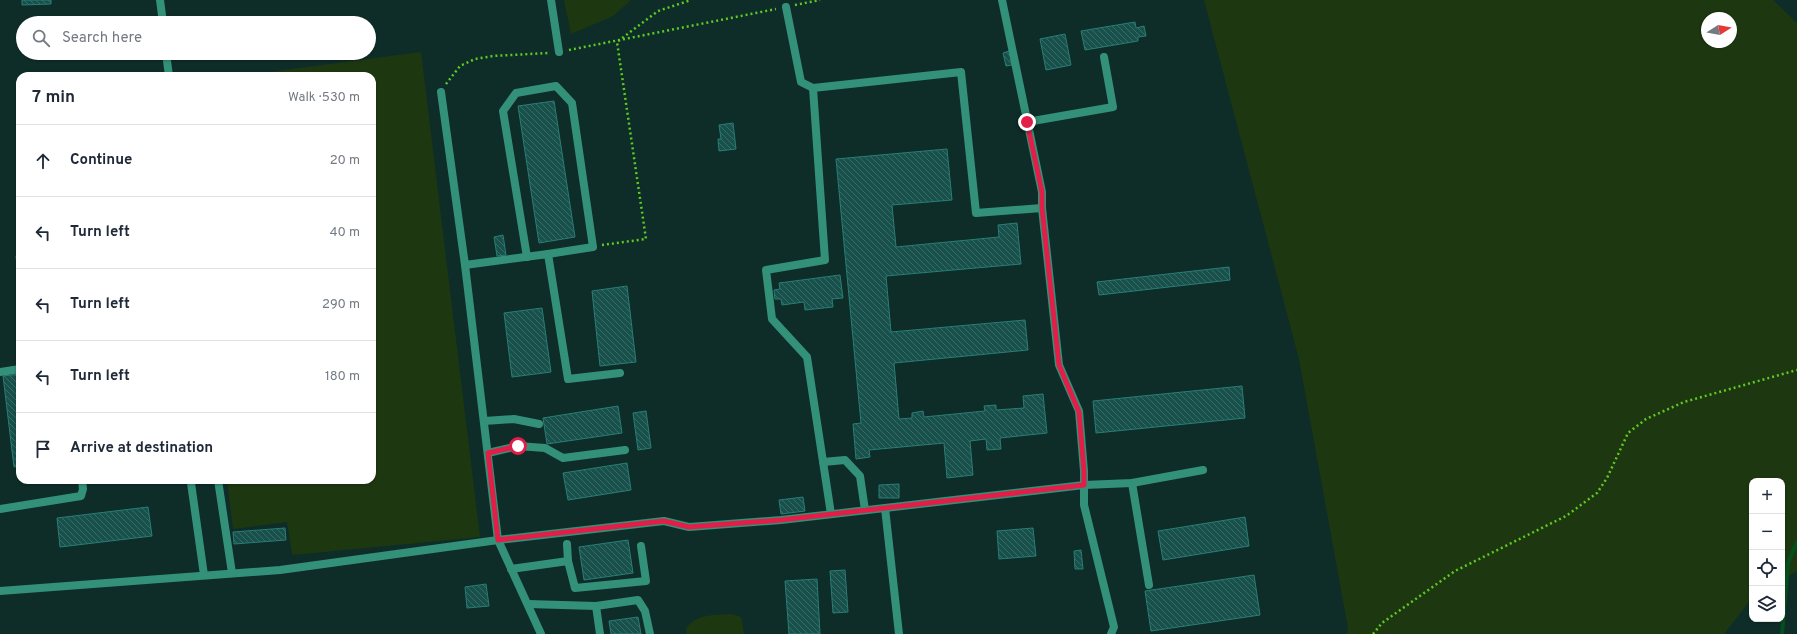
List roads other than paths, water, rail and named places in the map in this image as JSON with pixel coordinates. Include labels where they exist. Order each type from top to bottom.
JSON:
[{"type":"street","points":[[160,0],[162,16]]},
{"type":"street","points":[[551,0],[560,52]]},
{"type":"street","points":[[1002,0],[1042,192],[1042,208],[1059,365],[1079,412],[1084,471],[1084,505],[1114,627],[1111,634]]},
{"type":"street","points":[[786,7],[802,82],[813,88],[961,72],[976,213],[1042,208]]},
{"type":"street","points":[[1027,122],[1113,107],[1104,57]]},
{"type":"street","points":[[167,60],[168,72]]},
{"type":"street","points":[[465,266],[548,254],[593,246],[572,103],[556,86],[516,93],[503,111],[527,257]]},
{"type":"street","points":[[813,88],[825,260],[766,270],[772,319],[807,357],[831,514]]},
{"type":"street","points":[[441,92],[465,266],[498,540],[541,634]]},
{"type":"street","points":[[548,254],[568,379],[620,373]]},
{"type":"street","points":[[0,372],[16,370]]},
{"type":"street","points":[[484,421],[514,419],[539,424]]},
{"type":"street","points":[[488,453],[518,446],[545,448],[563,458],[624,450]]},
{"type":"street","points":[[823,462],[845,460],[860,476],[865,510]]},
{"type":"street","points":[[0,591],[280,570],[498,540],[664,521],[689,527],[781,520],[1084,485],[1132,483],[1203,470]]},
{"type":"street","points":[[1132,483],[1149,585]]},
{"type":"street","points":[[1,507],[80,496],[83,489],[82,484]]},
{"type":"street","points":[[191,484],[204,575]]},
{"type":"street","points":[[219,484],[232,573]]},
{"type":"street","points":[[885,508],[899,634]]},
{"type":"street","points":[[567,544],[568,561],[575,588],[646,581],[641,546]]},
{"type":"street","points":[[511,569],[568,561]]},
{"type":"street","points":[[528,604],[596,606],[638,600],[645,611],[650,634]]},
{"type":"street","points":[[596,606],[600,634]]},
{"type":"waterway","points":[[1782,634],[1788,563],[1797,542]]}]
